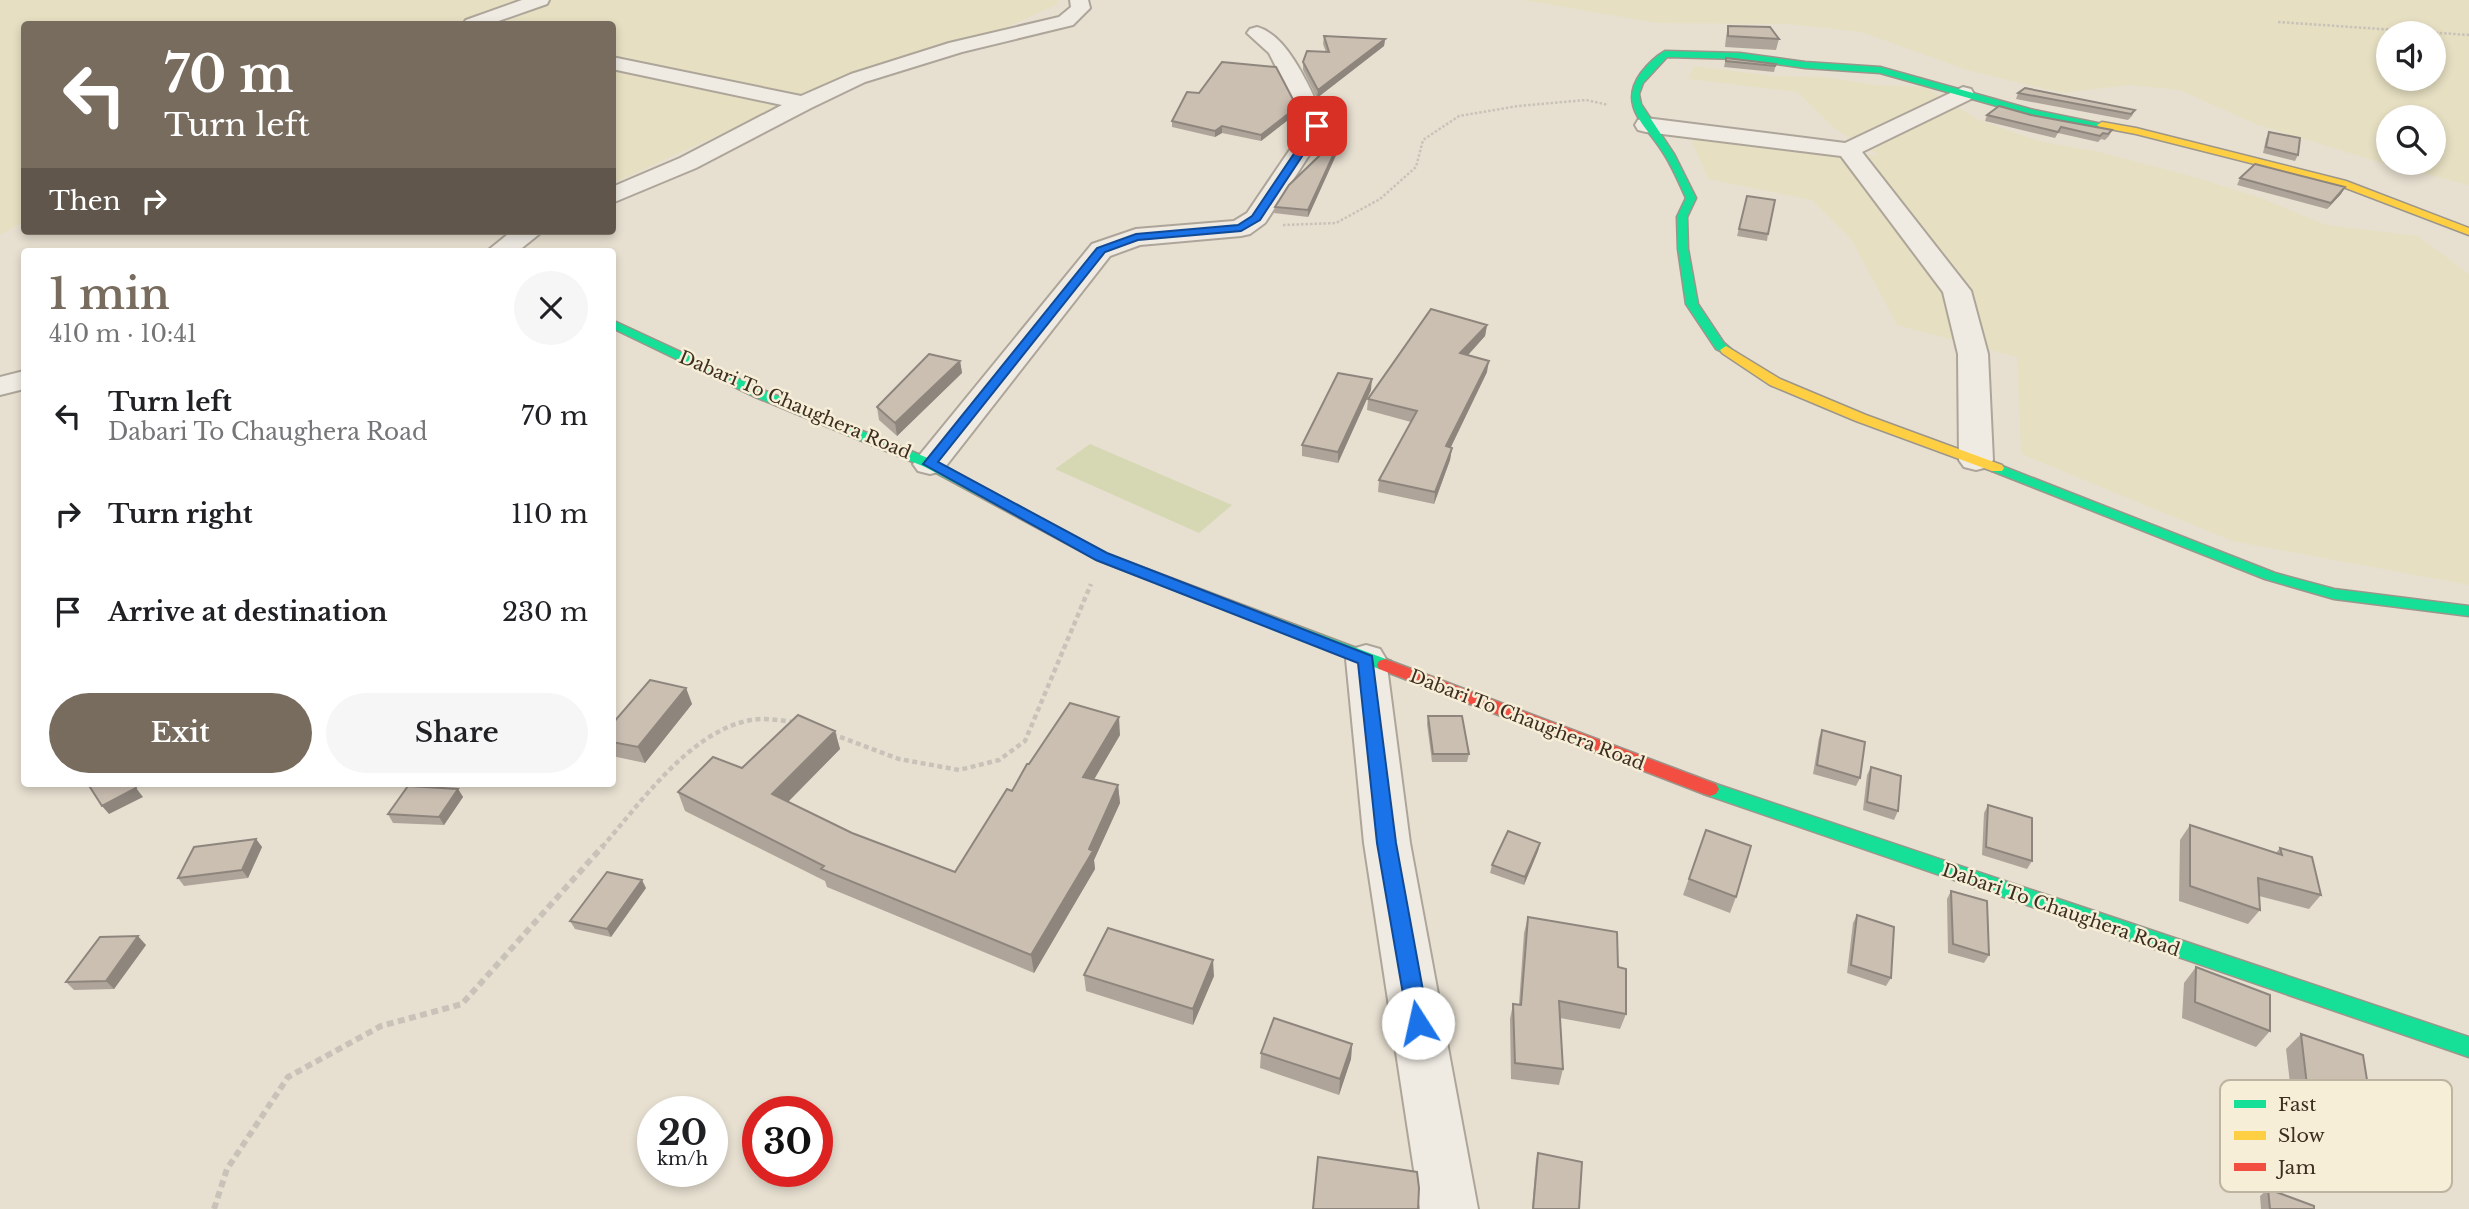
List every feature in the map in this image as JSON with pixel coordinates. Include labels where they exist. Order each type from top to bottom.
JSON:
[{"type":"street","points":[[481,21],[540,0]]},
{"type":"street","points":[[616,193],[688,163],[803,103],[858,78],[956,47],[1066,21],[1082,8],[1079,0]]},
{"type":"street","points":[[930,464],[1101,250],[1136,237],[1241,228],[1256,218],[1317,126],[1278,50],[1257,33]]},
{"type":"street","points":[[2469,232],[2342,183],[2136,131],[2029,111],[1858,66],[1805,65],[1740,56],[1676,53],[1665,54],[1637,84],[1635,104],[1646,125],[1668,152],[1691,198],[1682,217],[1683,249],[1692,304],[1720,345],[1775,382],[1861,418],[1976,460],[2270,576],[2334,594],[2469,611]]},
{"type":"street","points":[[616,64],[803,103]]},
{"type":"street","points":[[1646,125],[1848,150],[1963,94]]},
{"type":"street","points":[[1848,150],[1957,291],[1973,354],[1976,460]]},
{"type":"street","points":[[505,248],[524,235]]},
{"type":"street","name":"Dabari To Chaughera Road","points":[[616,325],[758,393],[930,464],[1102,557],[1366,660],[1716,791],[2469,1047]]},
{"type":"street","points":[[0,386],[21,381]]},
{"type":"street","points":[[1366,660],[1387,843],[1450,1209]]},
{"type":"path","points":[[2278,22],[2469,35]]},
{"type":"path","points":[[1241,228],[1336,223],[1380,199],[1416,167],[1423,140],[1460,116],[1518,106],[1586,100],[1615,107],[1646,125]]},
{"type":"path","points":[[821,730],[911,761],[959,769],[999,760],[1025,741],[1102,557]]},
{"type":"path","points":[[214,1209],[227,1169],[288,1077],[381,1026],[462,1004],[684,755],[725,726],[769,717],[808,725]]},
{"type":"shaded area","points":[[0,0],[1057,0],[1058,4],[994,33],[860,71],[616,182],[616,21],[21,21],[21,223],[0,235]]},
{"type":"shaded area","points":[[1523,0],[2469,0],[2469,185],[2429,175],[2446,175],[2446,105],[2376,105],[2376,161],[2255,124],[2180,90],[2129,85],[2062,93],[1967,70],[1861,32],[1787,24],[1657,23]]},
{"type":"shaded area","points":[[1694,66],[1772,76],[1825,77],[1876,85],[1925,87],[1979,120],[2039,141],[2095,151],[2198,178],[2261,198],[2326,225],[2418,236],[2469,274],[2469,585],[2232,541],[2021,454],[2017,357],[1897,325],[1851,239],[1812,200],[1708,179],[1691,139],[1880,156],[1835,129],[1797,92],[1688,79]]},
{"type":"green space","points":[[1090,444],[1232,505],[1199,533],[1055,469]]},
{"type":"building","points":[[1728,26],[1770,27],[1779,39],[1728,36]]},
{"type":"building","points":[[1324,36],[1385,39],[1318,90],[1303,62],[1307,51],[1329,52]]},
{"type":"building","points":[[1726,58],[1776,64],[1726,61]]},
{"type":"building","points":[[1222,62],[1276,67],[1297,107],[1261,135],[1222,126],[1215,131],[1172,121],[1187,92],[1199,93]]},
{"type":"building","points":[[2025,88],[2135,110],[2131,114],[2018,93]]},
{"type":"building","points":[[1999,106],[2031,115],[2112,130],[2100,136],[2061,127],[2058,132],[1987,115]]},
{"type":"building","points":[[2269,132],[2300,138],[2298,155],[2266,147]]},
{"type":"building","points":[[1341,135],[1308,210],[1275,207],[1289,185]]},
{"type":"building","points":[[2255,164],[2345,187],[2331,203],[2240,178]]},
{"type":"building","points":[[1747,196],[1775,200],[1768,234],[1739,229]]},
{"type":"building","points":[[1431,309],[1487,325],[1460,353],[1489,361],[1446,446],[1452,448],[1435,492],[1379,480],[1417,411],[1368,399]]},
{"type":"building","points":[[929,354],[960,361],[895,423],[877,407]]},
{"type":"building","points":[[1338,373],[1372,379],[1338,452],[1302,445]]},
{"type":"building","points":[[650,680],[686,688],[638,747],[616,743],[616,719]]},
{"type":"building","points":[[1070,703],[1119,717],[1083,777],[1118,785],[1089,849],[1093,851],[1031,955],[821,869],[824,866],[678,792],[713,757],[742,768],[798,715],[835,731],[772,794],[852,833],[955,872],[1007,789],[1012,791],[1027,764]]},
{"type":"building","points":[[1428,716],[1462,716],[1469,754],[1433,754]]},
{"type":"building","points":[[1822,730],[1865,742],[1860,778],[1817,765]]},
{"type":"building","points":[[1871,767],[1901,776],[1898,811],[1867,802]]},
{"type":"building","points":[[90,787],[136,788],[102,806]]},
{"type":"building","points":[[407,787],[458,789],[439,817],[388,814]]},
{"type":"building","points":[[1988,805],[2032,818],[2032,861],[1986,847]]},
{"type":"building","points":[[2190,825],[2282,855],[2280,848],[2312,857],[2321,895],[2258,878],[2260,910],[2190,886]]},
{"type":"building","points":[[1706,830],[1751,846],[1736,897],[1689,879]]},
{"type":"building","points":[[1508,831],[1540,843],[1525,877],[1492,865]]},
{"type":"building","points":[[256,839],[242,870],[178,878],[194,847]]},
{"type":"building","points":[[607,872],[642,880],[607,929],[570,921]]},
{"type":"building","points":[[1951,891],[1987,901],[1989,955],[1953,944]]},
{"type":"building","points":[[1857,915],[1894,927],[1891,978],[1851,965]]},
{"type":"building","points":[[1528,917],[1617,932],[1618,967],[1626,969],[1626,1014],[1559,1001],[1563,1069],[1515,1063],[1513,1004],[1521,1005]]},
{"type":"building","points":[[1108,928],[1213,960],[1193,1009],[1084,975]]},
{"type":"building","points":[[138,936],[106,981],[66,982],[100,937]]},
{"type":"building","points":[[2196,967],[2270,995],[2270,1031],[2195,1002]]},
{"type":"building","points":[[1274,1018],[1352,1044],[1340,1079],[1261,1053]]},
{"type":"building","points":[[2301,1034],[2363,1055],[2367,1080],[2306,1080]]},
{"type":"building","points":[[1538,1153],[1582,1162],[1579,1209],[1533,1209]]},
{"type":"building","points":[[1318,1157],[1417,1172],[1418,1209],[1313,1209]]},
{"type":"building","points":[[2268,1192],[2276,1192],[2314,1206],[2314,1209],[2270,1209]]},
{"type":"traffic: fast","points":[[1726,350],[1720,346],[1692,304],[1683,249],[1682,217],[1691,198],[1669,154],[1636,104],[1635,94],[1639,83],[1665,54],[1740,56],[1805,65],[1880,70],[2029,112],[2102,125]]},
{"type":"traffic: fast","points":[[616,325],[758,393],[930,464],[1102,557],[1385,665]]},
{"type":"traffic: fast","points":[[1997,468],[2270,576],[2334,594],[2469,611]]},
{"type":"traffic: fast","points":[[1710,789],[2469,1047]]},
{"type":"traffic: slow","points":[[2102,125],[2136,131],[2342,183],[2469,232]]},
{"type":"traffic: slow","points":[[1726,350],[1775,382],[1861,418],[1997,468]]},
{"type":"traffic: jam","points":[[1385,665],[1710,789]]},
{"type":"route","points":[[1317,126],[1256,218],[1241,228],[1136,237],[1101,250],[930,464],[1102,557],[1366,660],[1387,843],[1418,1023]]}]
